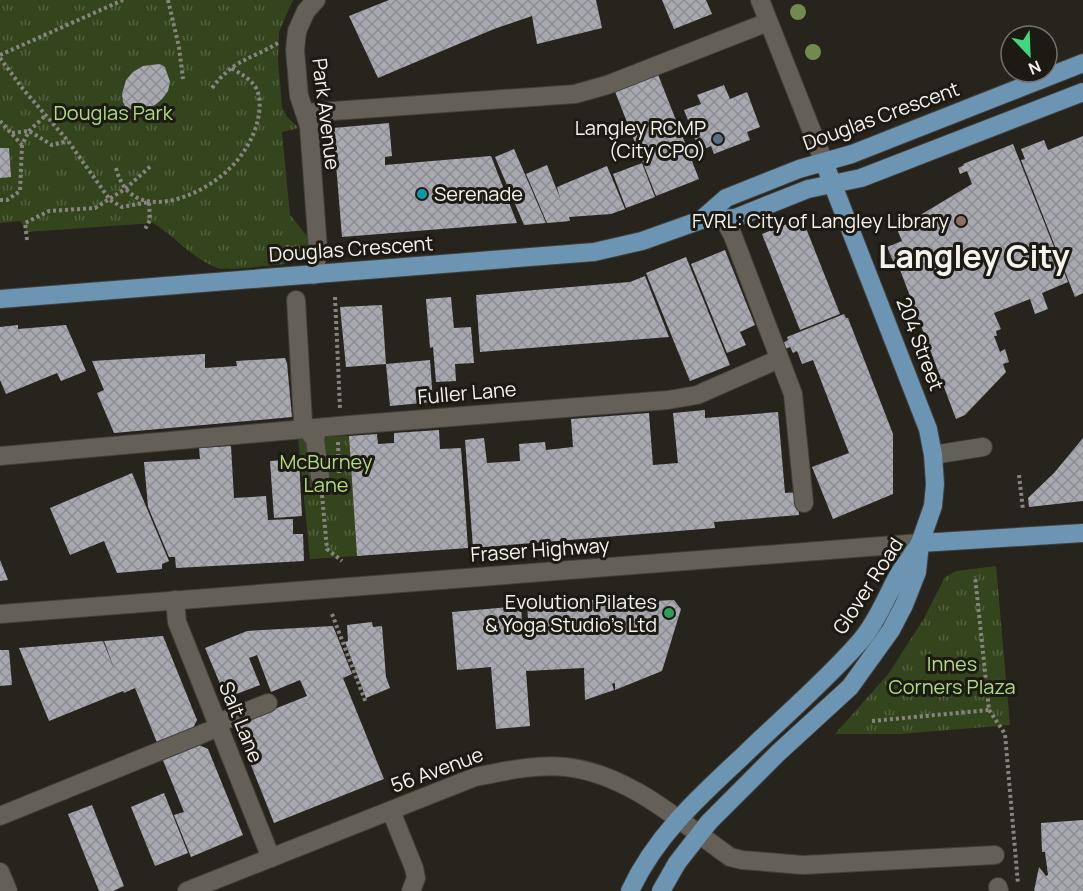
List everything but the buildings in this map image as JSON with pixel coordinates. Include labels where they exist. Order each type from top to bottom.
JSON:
[{"type":"main road","name":"Douglas Crescent","points":[[701,220],[726,198],[799,169],[860,151],[1083,63]]},
{"type":"main road","name":"Douglas Crescent","points":[[0,299],[594,252],[642,241],[701,220],[735,218],[808,189],[861,178],[1083,92]]},
{"type":"main road","name":"204 Street","points":[[824,162],[928,429],[935,484],[933,506],[920,543]]},
{"type":"main road","name":"Fraser Highway","points":[[920,543],[1083,533]]},
{"type":"main road","name":"Glover Road","points":[[630,891],[646,862],[677,819],[835,669],[858,644],[920,543]]},
{"type":"main road","name":"Glover Road","points":[[661,891],[677,863],[709,822],[850,687],[865,668],[891,630],[904,605],[917,572],[920,543]]},
{"type":"street","name":"Park Avenue","points":[[314,274],[318,250],[309,126],[299,96],[296,50],[297,31],[306,11],[316,0]]},
{"type":"street","name":"204 Street","points":[[760,0],[824,162]]},
{"type":"street","points":[[305,113],[575,94],[607,85],[768,22]]},
{"type":"street","points":[[724,219],[733,236],[793,394],[804,503]]},
{"type":"street","points":[[296,300],[303,422],[313,433],[320,477]]},
{"type":"street","name":"Fuller Lane","points":[[0,456],[313,433],[668,400],[697,395],[779,359]]},
{"type":"street","points":[[933,455],[983,447]]},
{"type":"street","name":"Fraser Highway","points":[[0,614],[920,543]]},
{"type":"street","name":"Salt Lane","points":[[175,600],[177,622],[271,858]]},
{"type":"street","points":[[0,816],[268,703]]},
{"type":"street","name":"56 Avenue","points":[[187,891],[476,777],[513,769],[567,767],[593,773],[650,800],[730,857],[742,860],[803,865],[995,855]]},
{"type":"street","points":[[391,811],[414,868],[416,878],[411,891]]},
{"type":"street","points":[[0,872],[8,891]]},
{"type":"path","points":[[123,0],[0,56],[45,116],[68,141],[110,200],[122,207],[170,201],[201,190],[229,170],[255,133],[260,106],[257,90],[248,78],[231,68]]},
{"type":"path","points":[[168,0],[179,47],[183,79]]},
{"type":"path","points":[[212,88],[224,73],[243,59],[269,48],[297,31]]},
{"type":"path","points":[[0,200],[7,200],[20,191],[22,145],[29,131],[45,116]]},
{"type":"path","points":[[0,121],[22,145]]},
{"type":"path","points":[[12,134],[29,131],[52,145],[68,141]]},
{"type":"path","points":[[27,240],[25,223],[49,211],[95,208],[125,189],[152,165]]},
{"type":"path","points":[[116,168],[125,189],[149,202]]},
{"type":"path","points":[[144,231],[150,220],[149,202]]},
{"type":"path","points":[[286,247],[306,251]]},
{"type":"path","points":[[1019,475],[1023,510]]},
{"type":"path","points":[[975,576],[989,710],[1005,734],[1018,891]]},
{"type":"path","points":[[332,614],[366,703]]},
{"type":"path","points":[[872,721],[989,710]]},
{"type":"green space","name":"Douglas Park","points":[[0,0],[293,0],[279,32],[278,59],[282,107],[287,117],[299,128],[282,132],[290,215],[308,237],[305,252],[295,261],[284,264],[223,269],[192,254],[153,223],[27,232],[20,221],[0,223]]},
{"type":"green space","name":"McBurney Lane","points":[[349,436],[357,556],[310,559],[298,437]]},
{"type":"green space","name":"Innes Corners Plaza","points":[[996,566],[1010,725],[899,734],[835,734],[889,673],[923,620],[945,577],[956,571]]},
{"type":"place","name":"Langley RCMP (City CPO)","points":[[718,139]]},
{"type":"place","name":"Serenade","points":[[422,194]]},
{"type":"place","name":"FVRL: City of Langley Library","points":[[961,221]]},
{"type":"place","name":"Evolution Pilates & Yoga Studio's Ltd","points":[[669,613]]},
{"type":"district","name":"Langley City","points":[[974,257]]}]
